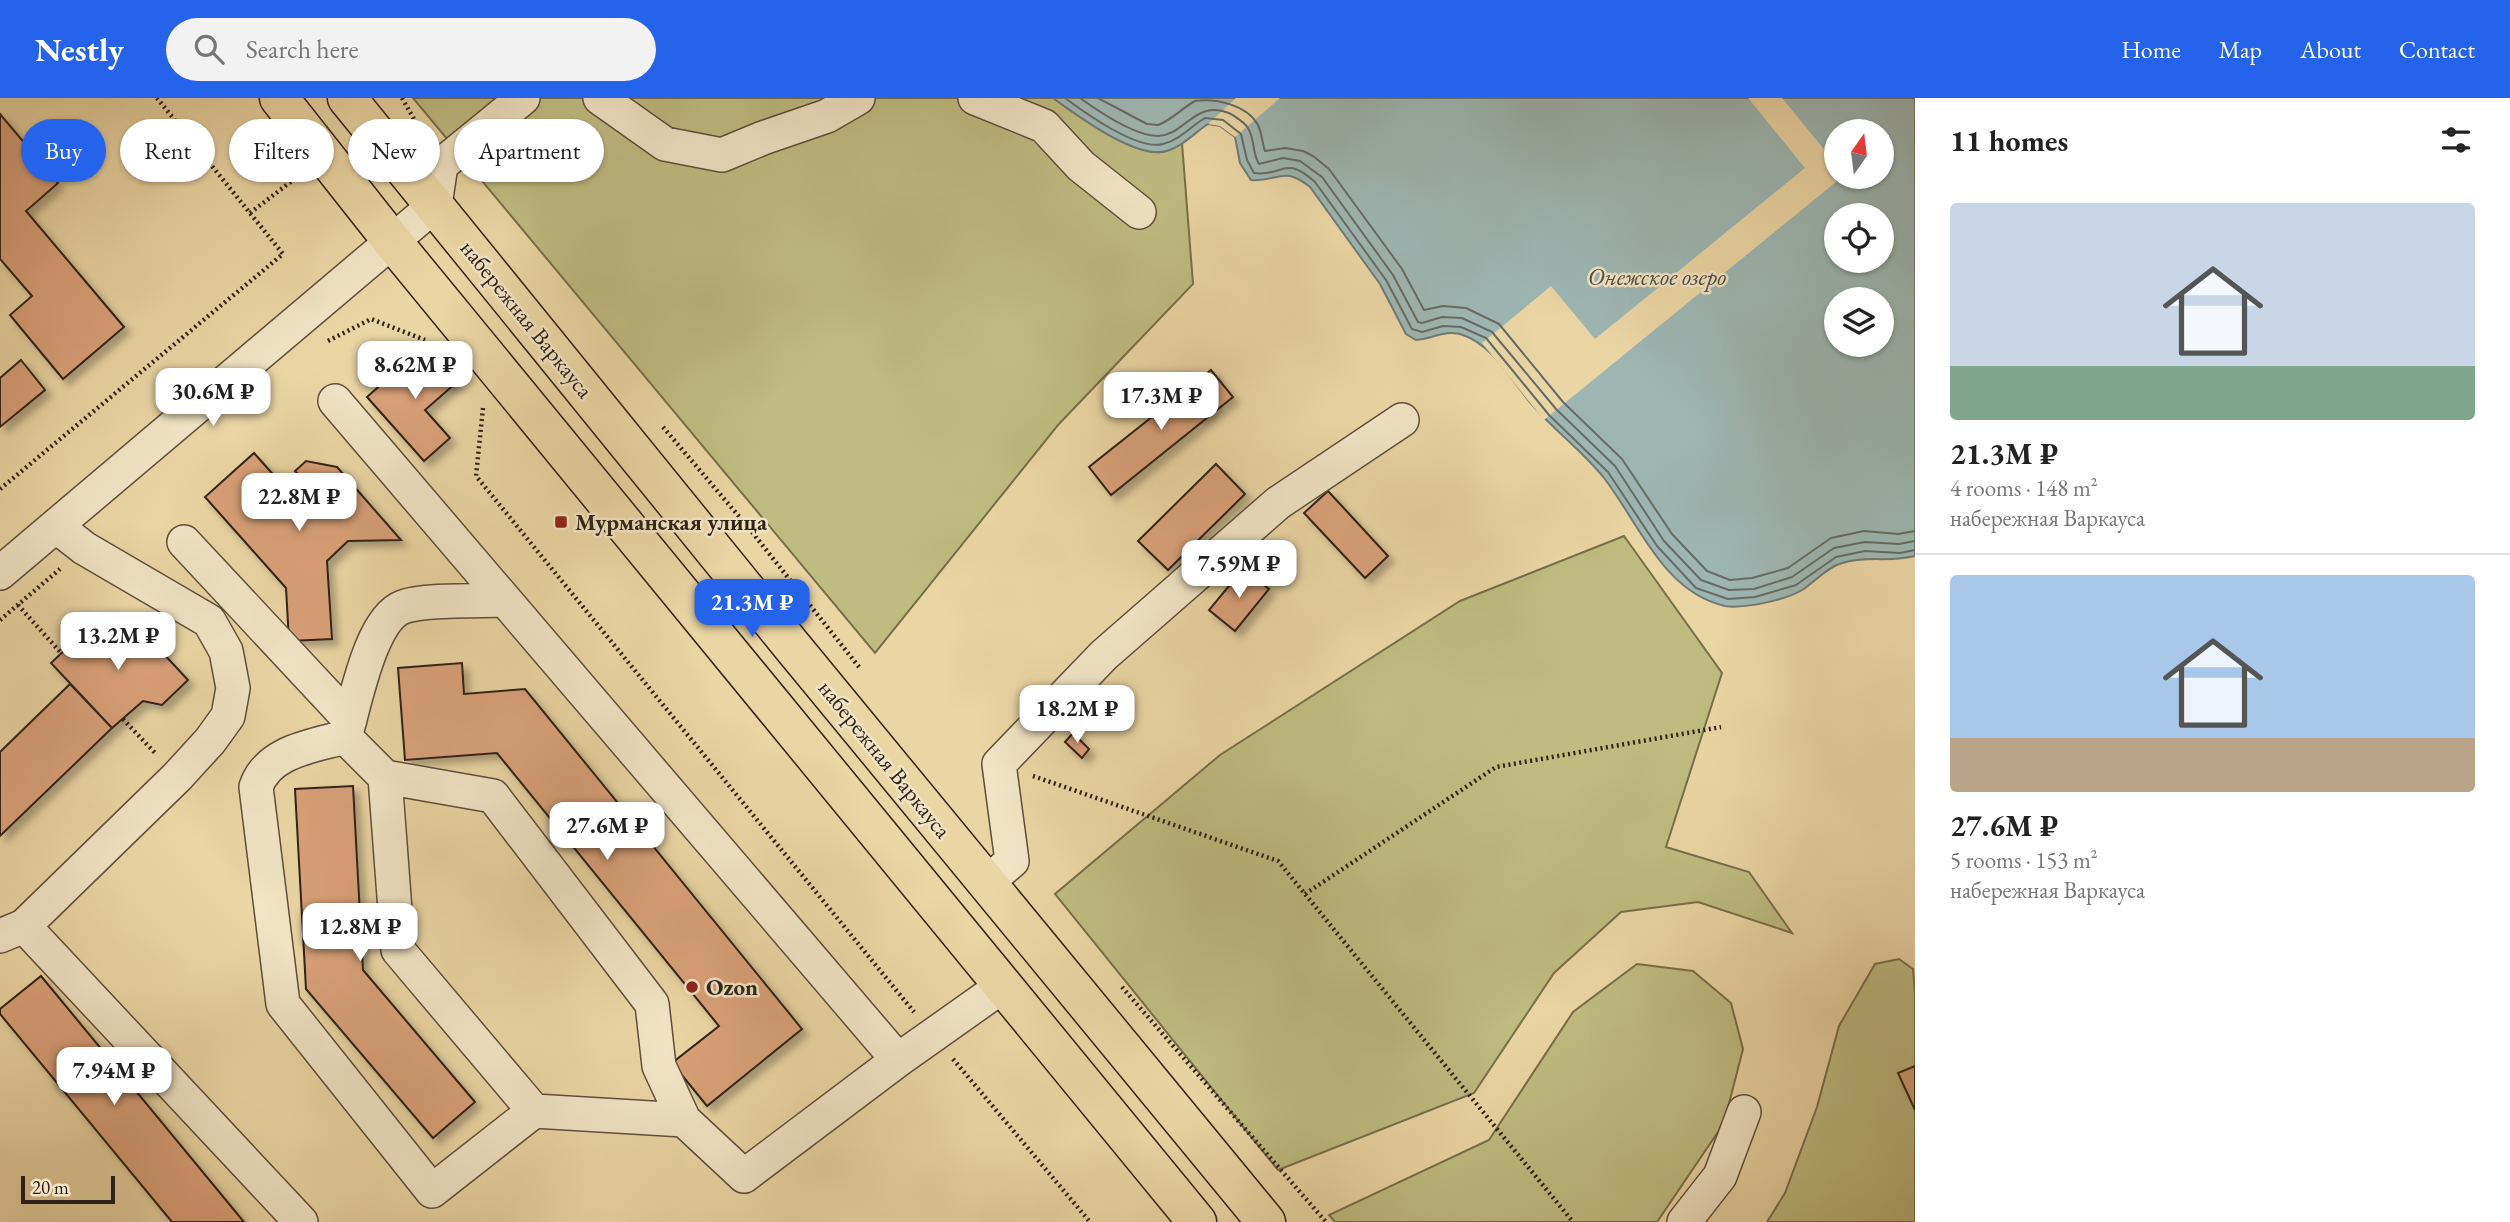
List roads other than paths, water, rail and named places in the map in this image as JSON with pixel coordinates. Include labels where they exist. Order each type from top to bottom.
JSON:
[{"type":"main road","points":[[279,98],[392,241],[1197,1222]]},
{"type":"main road","name":"набережная Варкауса","points":[[347,98],[791,645],[1266,1222]]},
{"type":"main road","points":[[694,609],[735,576]]},
{"type":"main road","points":[[752,679],[791,645]]},
{"type":"street","points":[[0,573],[435,205],[441,165],[523,98]]},
{"type":"street","points":[[600,98],[665,144],[722,155],[827,116],[858,98]]},
{"type":"street","points":[[975,98],[1044,126],[1081,166],[1139,212]]},
{"type":"street","points":[[335,401],[898,1060]]},
{"type":"street","points":[[986,883],[1012,862],[999,764],[1104,655],[1278,503],[1402,420]]},
{"type":"street","points":[[56,526],[84,548],[209,621],[226,651],[233,688],[228,716],[211,741],[177,777],[12,931],[301,1222]]},
{"type":"street","points":[[184,542],[348,729],[385,777],[398,950],[534,1111]]},
{"type":"street","points":[[348,729],[373,640],[385,620],[402,607],[505,600]]},
{"type":"street","points":[[348,729],[291,752],[267,766],[256,787],[283,1004],[432,1191],[534,1111],[684,1120]]},
{"type":"street","points":[[385,777],[493,796],[652,1004],[659,1066],[684,1120],[744,1176],[898,1060],[1004,985]]},
{"type":"street","points":[[1684,1222],[1720,1176],[1744,1112]]},
{"type":"water","name":"Онежское озеро","points":[[1053,98],[1915,98],[1915,556],[1842,563],[1795,594],[1764,603],[1725,606],[1703,598],[1685,586],[1654,554],[1604,478],[1538,411],[1483,346],[1457,333],[1416,340],[1406,334],[1380,284],[1310,187],[1301,180],[1281,176],[1251,180],[1240,163],[1235,137],[1220,126],[1208,124],[1180,145],[1161,152],[1134,147],[1090,124]]},
{"type":"place","name":"Мурманская улица","points":[[561,522]]},
{"type":"place","name":"Ozon","points":[[692,987]]}]
